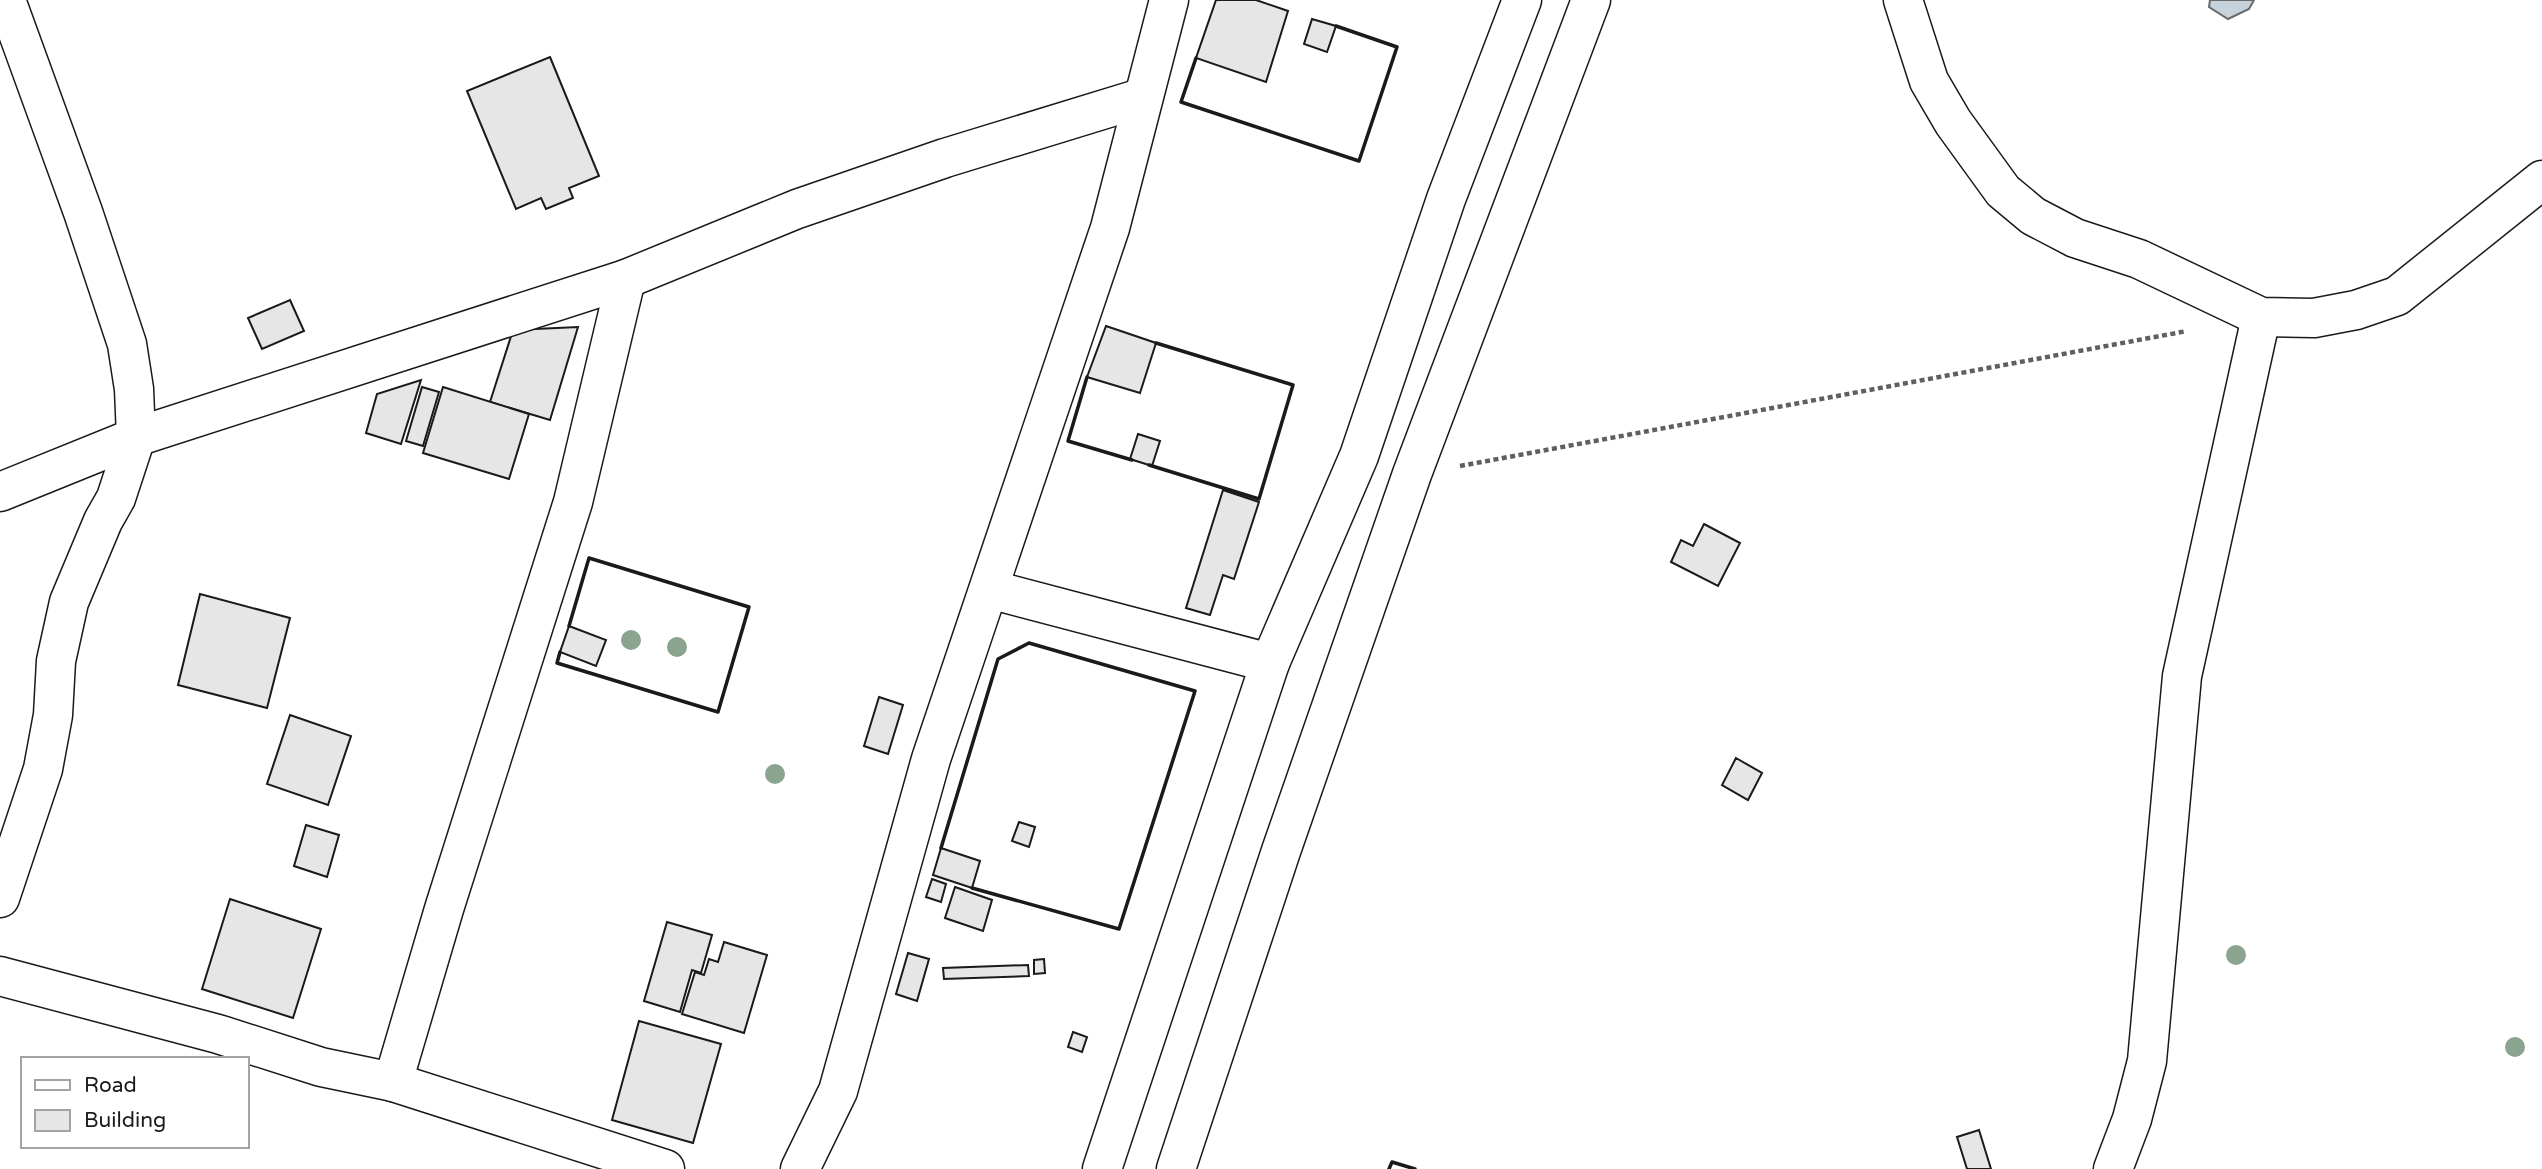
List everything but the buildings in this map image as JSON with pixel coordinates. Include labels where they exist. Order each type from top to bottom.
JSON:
[{"type":"street","points":[[0,898],[43,769],[53,715],[56,661],[69,602],[103,521],[116,498],[136,437],[134,389],[127,344],[6,0]]},
{"type":"street","points":[[800,1169],[838,1091],[931,759],[1110,228],[1142,98],[1170,0]]},
{"type":"street","points":[[1102,1169],[1270,663],[1359,456],[1446,200],[1522,0]]},
{"type":"street","points":[[1176,1169],[1280,851],[1412,474],[1591,0]]},
{"type":"street","points":[[1903,0],[1929,81],[1952,122],[2003,191],[2033,216],[2075,238],[2138,260],[2260,317],[2314,318],[2356,310],[2397,296],[2542,180]]},
{"type":"street","points":[[0,492],[136,437],[626,279],[797,209],[945,158],[1142,98]]},
{"type":"street","points":[[393,1082],[443,909],[573,502],[626,279]]},
{"type":"street","points":[[2113,1169],[2132,1119],[2147,1061],[2182,676],[2260,317]]},
{"type":"street","points":[[989,589],[1270,663]]},
{"type":"street","points":[[0,976],[218,1034],[321,1067],[393,1082],[664,1169]]},
{"type":"path","points":[[1412,474],[2192,330]]},
{"type":"shaded area","points":[[2210,0],[2254,0],[2249,9],[2228,19],[2209,7]]},
{"type":"wall","points":[[1196,58],[1181,102],[1359,161],[1397,47],[1336,26]]},
{"type":"wall","points":[[1149,465],[1259,499],[1293,385],[1156,343]]},
{"type":"wall","points":[[1087,377],[1068,441],[1132,460]]},
{"type":"wall","points":[[560,652],[557,663],[718,712],[749,607],[589,558],[569,626]]},
{"type":"wall","points":[[941,848],[998,659],[1029,643],[1195,691],[1119,929],[972,888]]},
{"type":"wall","points":[[1389,1169],[1392,1162],[1415,1169]]}]
